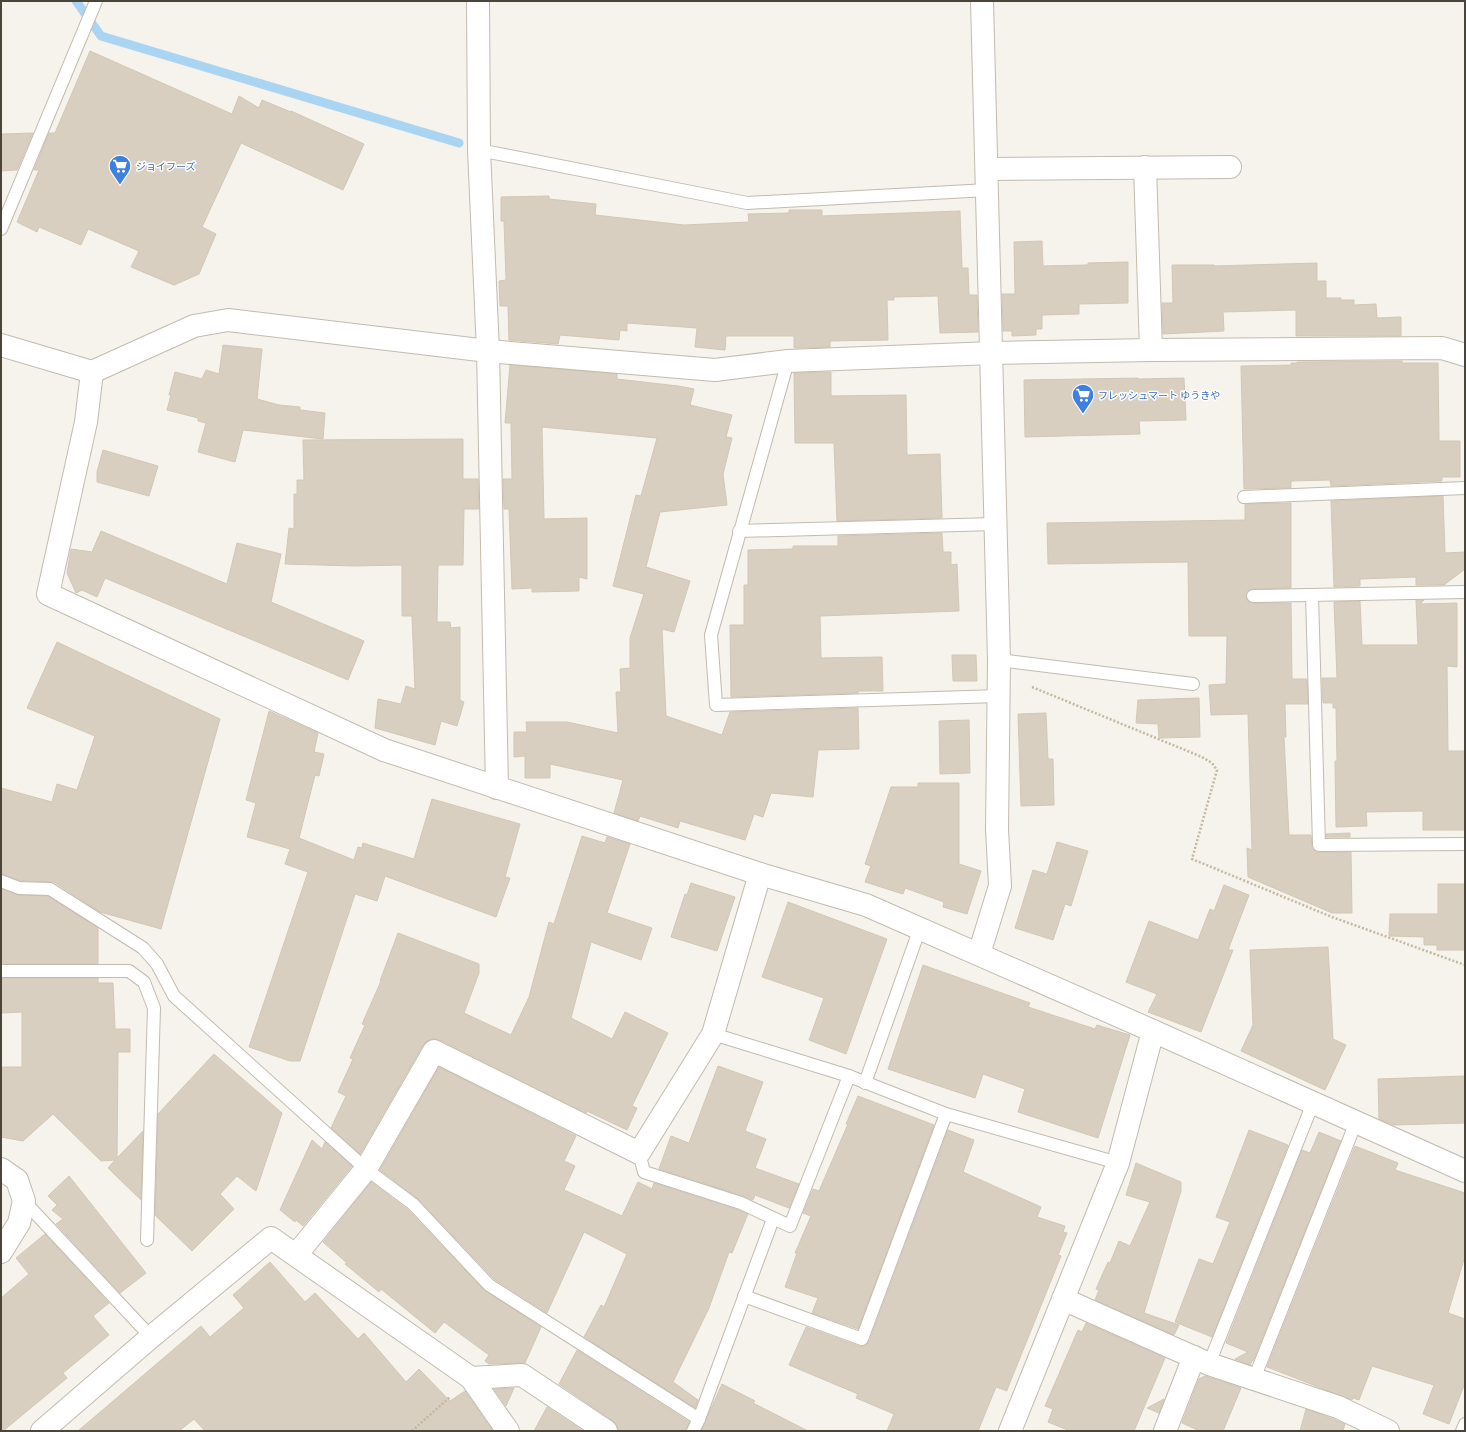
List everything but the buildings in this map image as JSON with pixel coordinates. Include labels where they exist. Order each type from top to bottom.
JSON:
[{"type":"street","points":[[478,1],[479,150],[488,351],[497,788]]},
{"type":"street","points":[[979,954],[1000,886],[997,829],[999,667],[982,1]]},
{"type":"street","points":[[987,180],[1145,167],[1230,167]]},
{"type":"street","points":[[1145,167],[1151,350]]},
{"type":"street","points":[[1,345],[92,372],[194,326],[228,320],[488,351],[715,370],[788,362],[992,353],[1151,350],[1442,348],[1465,355]]},
{"type":"street","points":[[92,372],[86,422],[48,594],[384,750],[760,874],[866,906],[979,954],[1465,1171]]},
{"type":"street","points":[[296,1255],[366,1169],[434,1051],[639,1153],[713,1034],[760,874]]},
{"type":"street","points":[[1013,1430],[1063,1299],[1118,1163],[1153,1031]]},
{"type":"street","points":[[1,1169],[18,1180],[24,1201],[19,1223],[1,1252]]},
{"type":"street","points":[[42,1431],[151,1337],[272,1238],[472,1378],[508,1431]]},
{"type":"street","points":[[1063,1299],[1202,1361],[1338,1407],[1388,1431]]},
{"type":"street","points":[[1165,1431],[1202,1361]]},
{"type":"street","points":[[472,1378],[522,1375],[606,1431]]},
{"type":"lane","points":[[1,229],[96,1]]},
{"type":"lane","points":[[479,150],[747,202],[987,180]]},
{"type":"lane","points":[[788,362],[739,531],[711,636],[716,705],[999,696]]},
{"type":"lane","points":[[1244,497],[1465,488]]},
{"type":"lane","points":[[739,531],[996,524]]},
{"type":"lane","points":[[1253,596],[1465,592]]},
{"type":"lane","points":[[1312,595],[1319,845],[1465,844]]},
{"type":"lane","points":[[999,667],[1193,684]]},
{"type":"lane","points":[[1,881],[19,888],[50,889],[143,948],[157,964],[174,996],[366,1169],[414,1204],[489,1285],[699,1419]]},
{"type":"lane","points":[[865,1083],[920,928]]},
{"type":"lane","points":[[1,971],[129,971],[144,982],[154,1008],[147,1240]]},
{"type":"lane","points":[[713,1034],[849,1076],[946,1114],[1118,1163]]},
{"type":"lane","points":[[639,1153],[644,1172],[741,1203],[790,1226],[849,1076]]},
{"type":"lane","points":[[1202,1361],[1314,1103]]},
{"type":"lane","points":[[744,1296],[862,1339],[946,1114]]},
{"type":"lane","points":[[1254,1379],[1356,1122]]},
{"type":"lane","points":[[24,1201],[151,1337]]},
{"type":"lane","points":[[692,1431],[699,1419],[773,1219]]},
{"type":"lane","points":[[1462,1431],[1465,1424]]},
{"type":"path","points":[[999,667],[1202,757],[1212,763],[1217,770],[1192,859],[1332,917],[1465,965]]},
{"type":"path","points":[[412,1431],[472,1378]]},
{"type":"waterway","points":[[76,1],[101,36],[459,143]]},
{"type":"place","name":"ジョイフーズ","points":[[120,186]]},
{"type":"place","name":"フレッシュマート ゆうきや","points":[[1083,414]]}]
